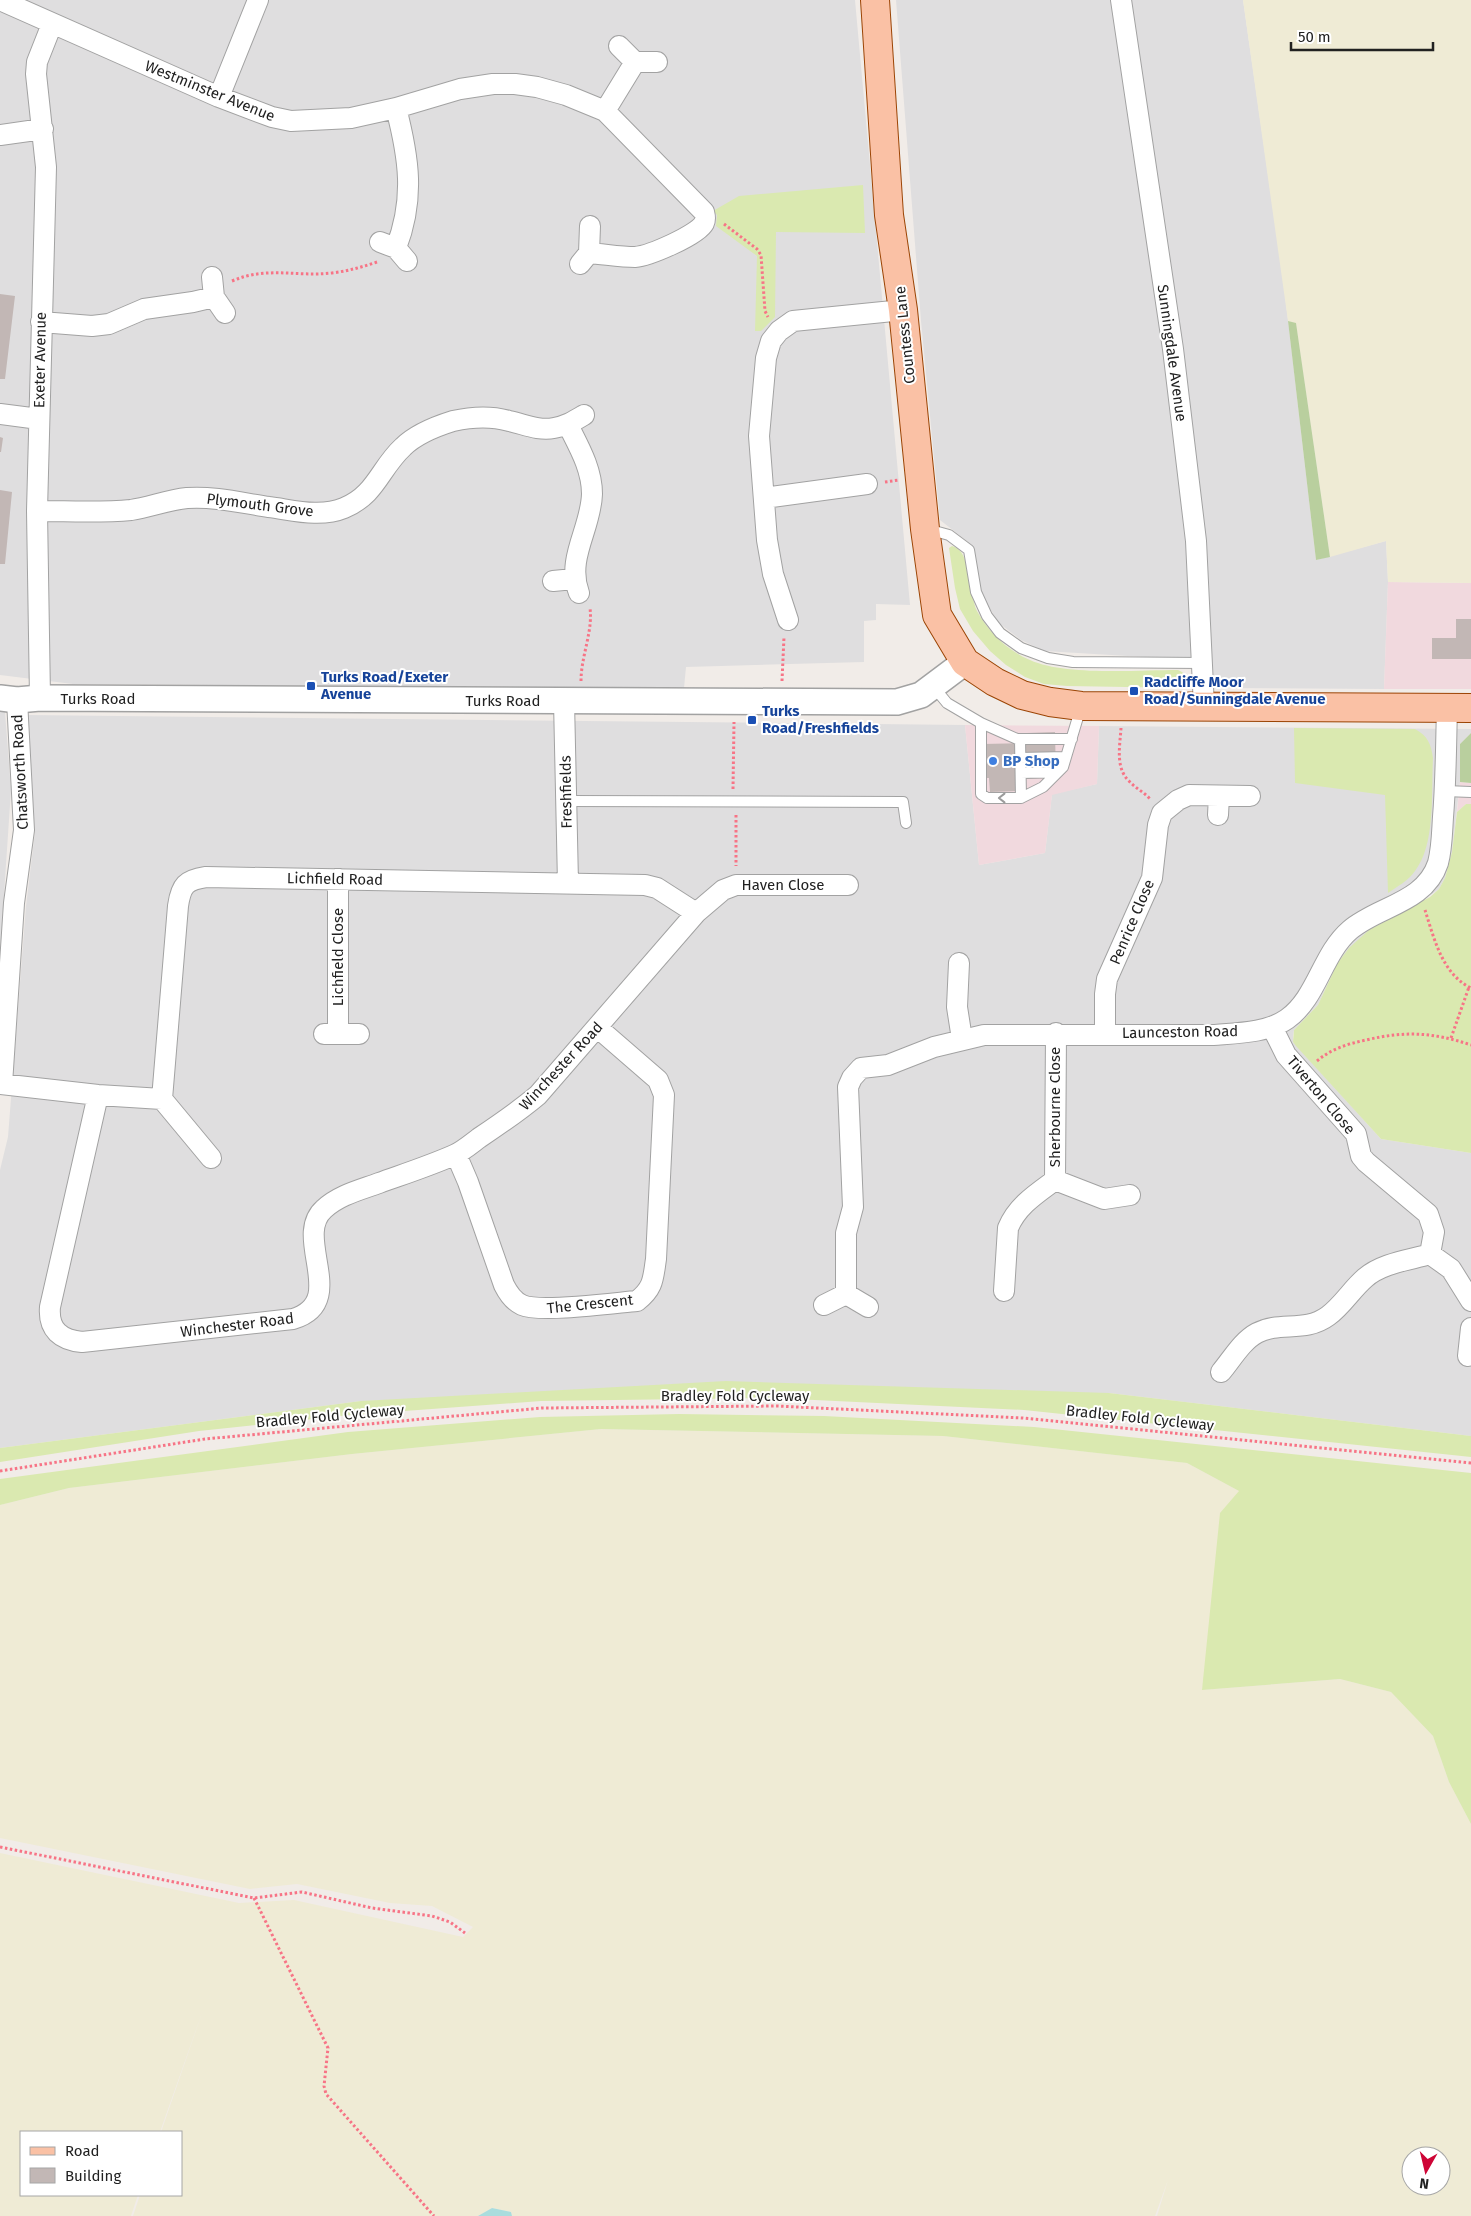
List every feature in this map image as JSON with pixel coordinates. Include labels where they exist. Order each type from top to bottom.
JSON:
[{"type":"main road","name":"Countess Lane","points":[[876,0],[889,215],[903,310],[925,529],[936,615],[965,662]]},
{"type":"main road","points":[[965,662],[995,682],[1022,695],[1050,702],[1081,706],[1459,708]]},
{"type":"street","name":"Westminster Avenue","points":[[0,0],[219,97],[272,117],[291,121],[351,118],[396,108],[460,89],[493,84],[537,87],[566,95],[605,112],[704,212],[705,218]]},
{"type":"street","points":[[219,97],[258,0]]},
{"type":"street","name":"Sunningdale Avenue","points":[[1121,0],[1173,349],[1196,541],[1204,707]]},
{"type":"street","name":"Exeter Avenue","points":[[19,699],[37,511],[46,167],[36,74],[38,62],[52,24]]},
{"type":"street","points":[[619,46],[635,62],[657,62]]},
{"type":"street","points":[[605,112],[635,62]]},
{"type":"street","points":[[394,251],[406,222],[409,183],[406,146],[396,108]]},
{"type":"street","points":[[0,134],[43,129]]},
{"type":"street","points":[[590,226],[584,258],[635,257],[650,254],[671,246],[699,229],[703,225],[705,218]]},
{"type":"street","points":[[41,322],[92,326],[109,324],[144,310],[192,302],[216,294]]},
{"type":"street","points":[[788,620],[772,596],[773,574],[767,540],[759,436],[759,413],[766,358],[771,341],[779,331],[793,321],[903,310]]},
{"type":"street","points":[[0,414],[39,419]]},
{"type":"street","name":"Plymouth Grove","points":[[37,511],[129,510],[186,498],[209,498],[322,513],[341,509],[358,501],[373,488],[404,446],[420,434],[452,422],[470,418],[488,418],[508,420],[536,428],[552,429],[576,420],[592,494],[590,511],[575,565],[576,586]]},
{"type":"street","points":[[764,498],[840,494],[867,484]]},
{"type":"street","points":[[553,581],[576,586]]},
{"type":"street","name":"Turks Road","points":[[19,699],[897,702],[921,695],[965,662]]},
{"type":"street","name":"Chatsworth Road","points":[[1,1084],[7,902],[24,830],[19,699]]},
{"type":"street","name":"Freshfields","points":[[568,883],[566,801],[573,701]]},
{"type":"street","name":"Launceston Road","points":[[846,1294],[846,1234],[853,1207],[848,1087],[852,1078],[861,1068],[888,1065],[934,1047],[962,1039],[1003,1033],[1214,1034],[1238,1033],[1272,1027],[1296,1012],[1306,1000],[1334,948],[1350,930],[1365,920],[1402,902],[1432,876],[1438,862],[1445,791],[1459,708]]},
{"type":"street","points":[[1162,813],[1178,800],[1189,795],[1218,805],[1250,796]]},
{"type":"street","name":"Penrice Close","points":[[1105,1033],[1105,994],[1108,979],[1152,878],[1158,825],[1162,813]]},
{"type":"street","name":"Lichfield Road","points":[[162,1099],[179,894],[184,885],[193,879],[206,877],[645,884],[657,888],[696,913]]},
{"type":"street","name":"Lichfield Close","points":[[338,879],[331,1034],[359,1034]]},
{"type":"street","name":"Haven Close","points":[[696,913],[723,890],[736,885],[848,885]]},
{"type":"street","name":"Winchester Road","points":[[98,1095],[50,1307],[49,1316],[55,1331],[62,1338],[70,1341],[92,1341],[293,1319],[305,1316],[313,1308],[318,1297],[319,1286],[314,1235],[321,1211],[330,1203],[348,1194],[456,1154],[516,1113],[538,1095],[696,913]]},
{"type":"street","points":[[960,961],[957,1007],[962,1039]]},
{"type":"street","name":"Tiverton Close","points":[[1272,1027],[1286,1055],[1356,1134],[1361,1156],[1366,1162],[1428,1214],[1433,1223],[1434,1232],[1430,1254]]},
{"type":"street","name":"The Crescent","points":[[456,1154],[468,1182],[504,1285],[513,1299],[521,1305],[541,1309],[637,1301],[648,1293],[653,1282],[656,1259],[664,1095],[658,1080],[598,1028]]},
{"type":"street","name":"Sherbourne Close","points":[[1055,1180],[1056,1033]]},
{"type":"street","points":[[1,1084],[98,1095],[162,1099],[211,1158]]},
{"type":"street","name":"Sherbourne Close","points":[[1055,1180],[1104,1199],[1134,1193]]},
{"type":"street","name":"Sherbourne Close","points":[[1004,1291],[1014,1262],[1008,1228],[1012,1218],[1018,1210],[1055,1180]]},
{"type":"street","points":[[1221,1372],[1235,1342],[1247,1340],[1258,1332],[1273,1328],[1300,1328],[1312,1325],[1327,1316],[1367,1276],[1379,1269],[1430,1254],[1450,1268],[1471,1301]]},
{"type":"street","points":[[824,1305],[846,1294],[868,1307]]},
{"type":"lane","points":[[925,529],[949,534],[970,550],[976,592],[987,616],[1000,633],[1021,648],[1048,658],[1073,662],[1203,662]]},
{"type":"lane","points":[[933,686],[947,704],[980,723],[1020,739],[1072,739]]},
{"type":"lane","points":[[980,723],[981,794],[986,798],[1021,798],[1043,787],[1063,767],[1081,706]]},
{"type":"lane","points":[[1020,739],[1021,798]]},
{"type":"lane","points":[[1020,758],[1066,758]]},
{"type":"lane","points":[[1020,773],[1058,772]]},
{"type":"lane","points":[[1445,791],[1471,792]]},
{"type":"lane","points":[[566,801],[903,802],[906,823]]},
{"type":"path","points":[[705,218],[719,220],[757,249],[761,255],[765,310],[769,319],[779,331]]},
{"type":"path","points":[[216,294],[255,273],[330,273],[356,269],[378,262],[394,251]]},
{"type":"path","points":[[867,484],[920,478]]},
{"type":"path","points":[[573,701],[591,616],[590,602],[576,586]]},
{"type":"path","points":[[782,702],[784,637],[788,620]]},
{"type":"path","points":[[734,702],[736,885]]},
{"type":"path","points":[[1122,707],[1120,762],[1122,773],[1162,813]]},
{"type":"path","points":[[1418,890],[1439,951],[1450,971],[1470,987],[1451,1038]]},
{"type":"path","points":[[1302,1074],[1325,1054],[1343,1045],[1400,1033],[1429,1034],[1451,1038],[1471,1046]]},
{"type":"path","name":"Bradley Fold Cycleway","points":[[0,1472],[205,1439],[542,1408],[777,1406],[1023,1418],[1471,1463]]},
{"type":"path","points":[[0,1847],[254,1898],[302,1892],[372,1908],[432,1916],[450,1922],[465,1933]]},
{"type":"path","points":[[254,1898],[328,2048],[324,2086],[326,2094],[434,2216]]},
{"type":"shaded area","points":[[0,0],[855,0],[910,605],[876,604],[876,620],[864,621],[864,662],[686,667],[684,688],[73,684],[0,675]]},
{"type":"shaded area","points":[[896,0],[1243,0],[1284,286],[1316,560],[1386,541],[1388,582],[1384,689],[1214,688],[1212,661],[1044,651],[1021,640],[999,623],[980,593],[972,545],[940,520],[921,321]]},
{"type":"shaded area","points":[[1243,0],[1471,0],[1471,583],[1388,582],[1386,541],[1330,557],[1296,324],[1288,321]]},
{"type":"shaded area","points":[[1388,582],[1471,583],[1471,689],[1384,689]]},
{"type":"shaded area","points":[[0,712],[5,712],[11,790],[0,954]]},
{"type":"shaded area","points":[[26,715],[965,725],[979,865],[1045,853],[1052,794],[1097,784],[1099,726],[1471,729],[1471,733],[1460,744],[1460,782],[1452,852],[1445,878],[1439,889],[1337,964],[1318,1005],[1294,1030],[1293,1042],[1381,1139],[1471,1153],[1471,1436],[1109,1393],[361,1401],[0,1448],[0,1170],[8,1137],[26,906],[35,832]]},
{"type":"shaded area","points":[[965,725],[1099,726],[1097,784],[1052,795],[1045,853],[979,865]]},
{"type":"shaded area","points":[[1460,782],[1471,783],[1471,804],[1466,804],[1457,812]]},
{"type":"shaded area","points":[[601,1429],[943,1436],[1187,1463],[1239,1491],[1202,1690],[1340,1679],[1391,1692],[1433,1736],[1449,1782],[1471,1824],[1471,2216],[1157,2216],[1168,2180],[1155,2216],[512,2216],[511,2212],[492,2208],[478,2216],[133,2216],[140,2196],[182,2196],[182,2131],[161,2131],[203,2010],[160,2131],[20,2131],[20,2196],[138,2196],[131,2216],[0,2216],[0,1853],[239,1903],[294,1900],[463,1937],[473,1927],[432,1906],[390,1903],[297,1884],[250,1889],[0,1838],[0,1505],[69,1488],[352,1454]]},
{"type":"green space","points":[[863,185],[865,233],[776,232],[775,317],[761,331],[755,331],[757,256],[716,226],[717,215],[713,211],[739,196]]},
{"type":"green space","points":[[1288,321],[1296,323],[1330,557],[1316,560]]},
{"type":"green space","points":[[952,546],[958,549],[967,564],[974,604],[987,627],[1006,646],[1022,656],[1045,665],[1081,670],[1178,670],[1186,677],[1188,682],[1186,688],[1067,686],[1044,684],[1025,677],[1006,665],[990,651],[973,631],[960,609],[949,548]]},
{"type":"green space","points":[[1294,728],[1415,729],[1428,741],[1433,758],[1431,817],[1426,847],[1422,860],[1412,875],[1388,893],[1385,795],[1295,783]]},
{"type":"green space","points":[[1471,733],[1471,783],[1460,782],[1460,744]]},
{"type":"green space","points":[[1466,804],[1471,804],[1471,1153],[1381,1139],[1293,1042],[1294,1030],[1318,1005],[1337,964],[1349,948],[1369,930],[1430,897],[1439,889],[1445,878],[1452,852],[1457,812]]},
{"type":"green space","points":[[726,1381],[1109,1393],[1471,1436],[1471,1457],[1024,1410],[773,1398],[541,1401],[350,1415],[199,1431],[0,1462],[0,1448],[361,1401]]},
{"type":"green space","points":[[679,1414],[824,1416],[1034,1427],[1471,1473],[1471,1824],[1449,1782],[1433,1736],[1391,1692],[1340,1679],[1202,1690],[1220,1513],[1239,1491],[1187,1463],[943,1436],[601,1429],[352,1454],[69,1488],[0,1505],[0,1479],[348,1432],[540,1417]]},
{"type":"water","points":[[492,2208],[511,2212],[512,2216],[478,2216]]},
{"type":"building","points":[[0,294],[15,296],[5,379],[0,379]]},
{"type":"building","points":[[0,437],[3,438],[1,452],[0,452]]},
{"type":"building","points":[[0,490],[12,492],[5,564],[0,564]]},
{"type":"building","points":[[1456,619],[1471,619],[1471,659],[1432,659],[1432,638],[1456,638]]},
{"type":"building","points":[[1055,732],[1056,778],[1017,779],[1018,791],[990,792],[989,778],[983,778],[983,744],[1028,743],[1027,733]]},
{"type":"place","name":"Turks Road/Exeter Avenue","points":[[311,686]]},
{"type":"place","name":"Radcliffe Moor Road/Sunningdale Avenue","points":[[1134,691]]},
{"type":"place","name":"Turks Road/Freshfields","points":[[752,720]]},
{"type":"place","name":"BP Shop","points":[[993,761]]}]
